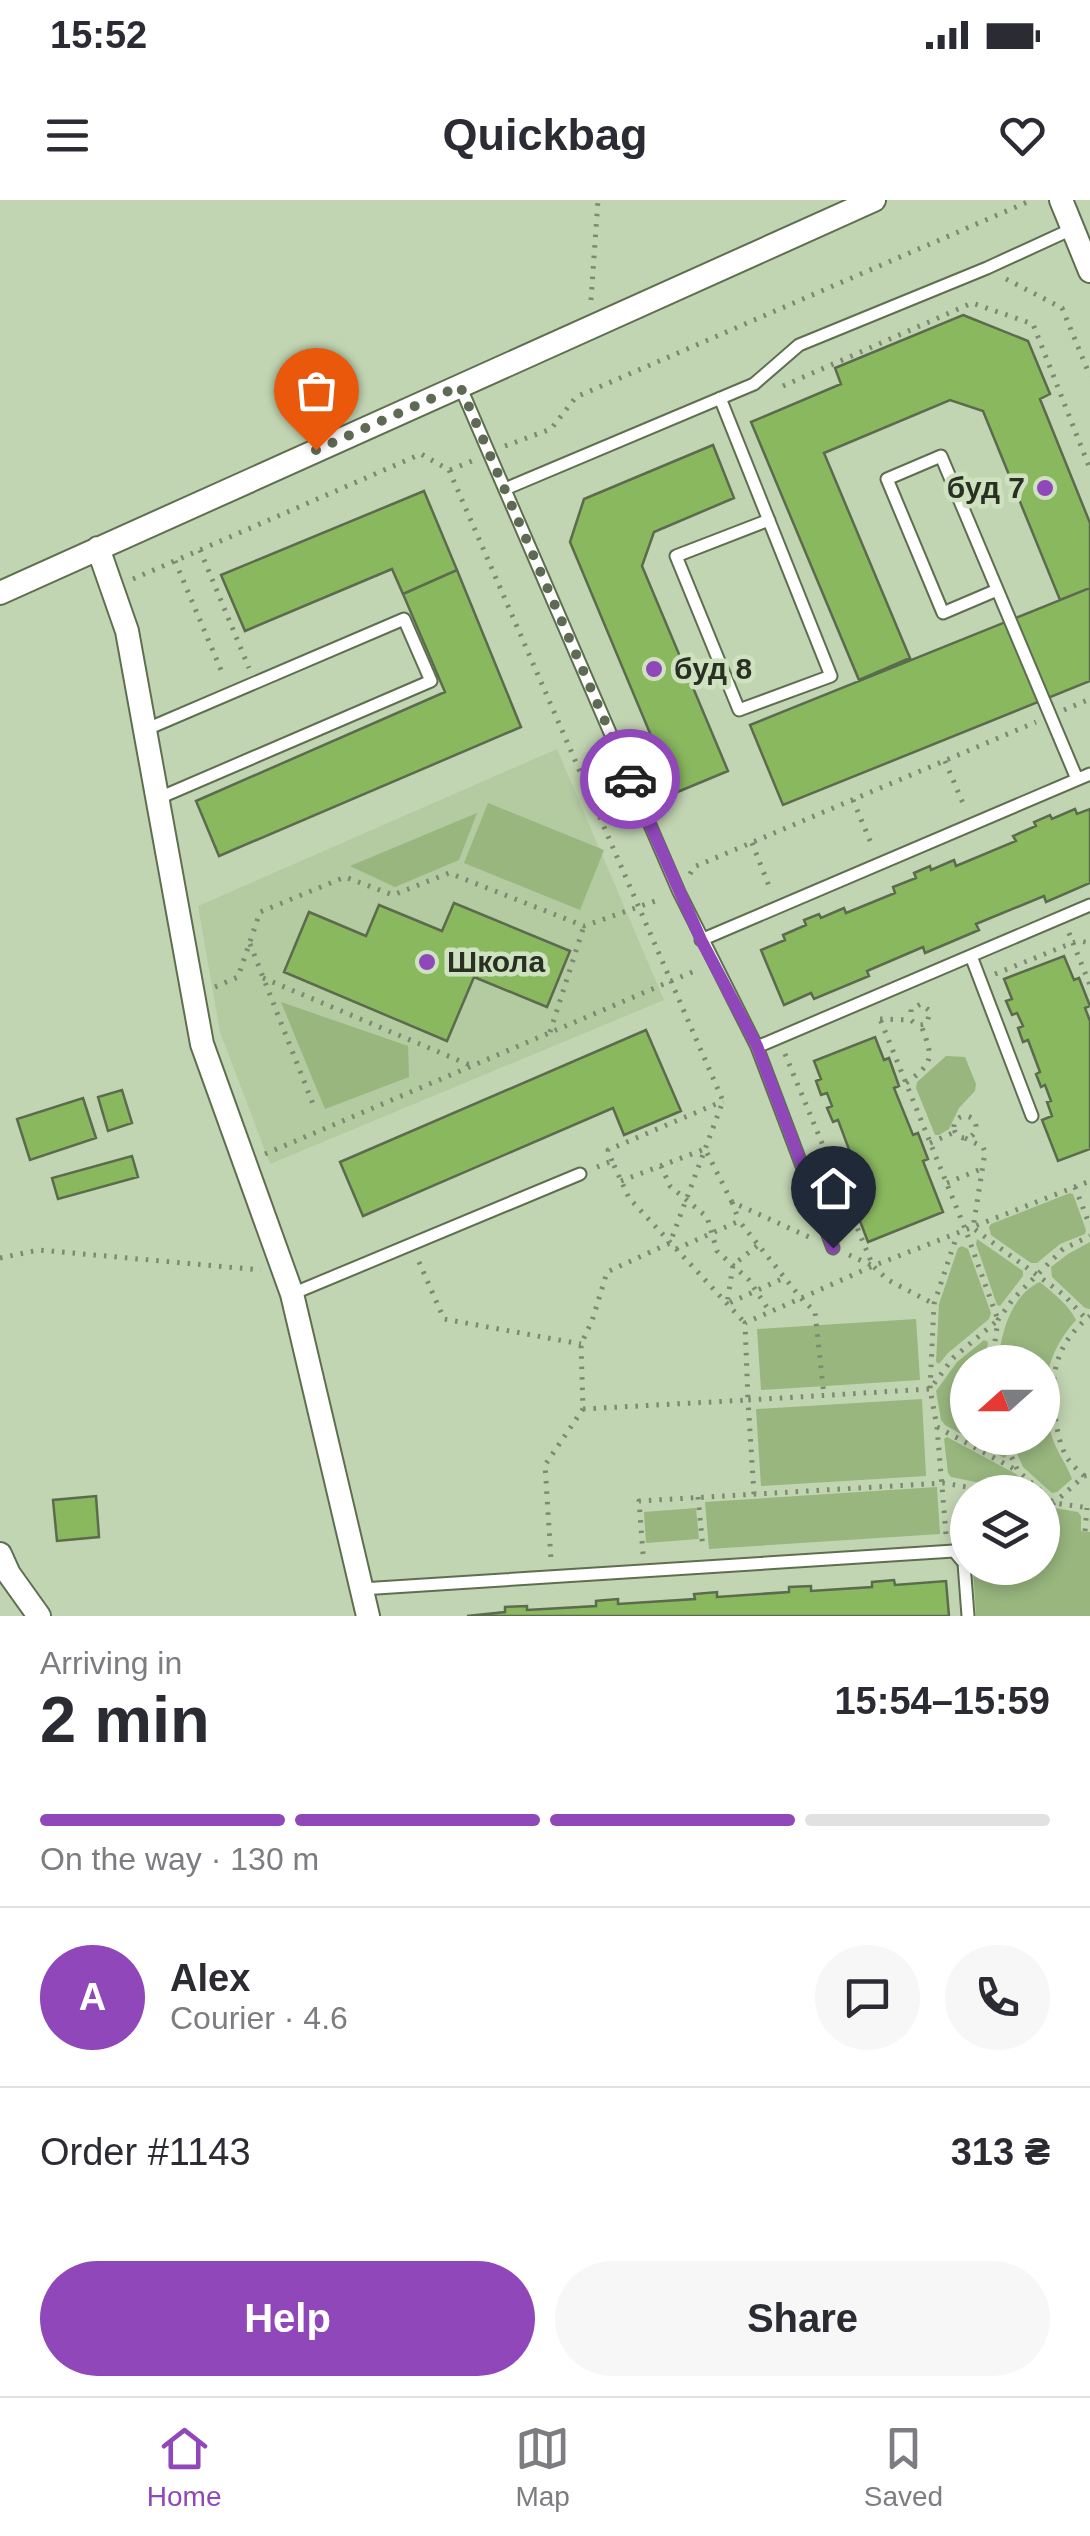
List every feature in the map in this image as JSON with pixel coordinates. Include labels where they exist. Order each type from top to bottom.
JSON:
[{"type":"street","points":[[0,593],[874,200]]},
{"type":"street","points":[[1061,200],[1090,271]]},
{"type":"street","points":[[98,548],[128,630],[202,1044],[288,1283],[368,1616]]},
{"type":"street","points":[[0,1554],[8,1574],[40,1616]]},
{"type":"lane","points":[[505,489],[754,384],[799,344],[986,268],[1072,228]]},
{"type":"lane","points":[[460,386],[679,892],[757,1046],[833,1248]]},
{"type":"lane","points":[[720,398],[831,676],[739,710],[676,556],[768,520]]},
{"type":"lane","points":[[701,940],[1084,777],[1051,716],[941,456],[887,479],[943,613],[997,590]]},
{"type":"lane","points":[[147,729],[404,618],[431,681],[159,798]]},
{"type":"lane","points":[[757,1046],[1090,905]]},
{"type":"lane","points":[[971,956],[1032,1116]]},
{"type":"lane","points":[[288,1283],[411,1244],[580,1174]]},
{"type":"lane","points":[[361,1589],[954,1551],[964,1564],[968,1616]]},
{"type":"path","points":[[589,328],[598,200]]},
{"type":"path","points":[[449,470],[551,429],[576,396],[1032,200]]},
{"type":"path","points":[[986,268],[1062,308],[1090,376]]},
{"type":"path","points":[[781,387],[972,303],[1033,324],[1090,469]]},
{"type":"path","points":[[112,588],[421,454],[449,470],[724,1101],[670,1243],[607,1272],[581,1344],[583,1410],[546,1465],[552,1577]]},
{"type":"path","points":[[200,550],[250,671]]},
{"type":"path","points":[[174,560],[231,693]]},
{"type":"path","points":[[194,996],[238,977],[260,912],[346,877],[393,895],[448,874],[584,926],[679,892],[694,867],[1090,699]]},
{"type":"path","points":[[945,760],[972,824]]},
{"type":"path","points":[[853,800],[879,864]]},
{"type":"path","points":[[752,842],[777,907]]},
{"type":"path","points":[[1062,917],[1090,986]]},
{"type":"path","points":[[550,1032],[584,926]]},
{"type":"path","points":[[980,980],[1072,943],[1090,943]]},
{"type":"path","points":[[250,944],[313,1104]]},
{"type":"path","points":[[244,1162],[714,963]]},
{"type":"path","points":[[263,978],[472,1066]]},
{"type":"path","points":[[872,998],[970,1230],[998,1320],[994,1345]]},
{"type":"path","points":[[880,1019],[911,1020],[921,1025],[927,1022],[930,1011],[921,1004],[910,1008],[911,1020]]},
{"type":"path","points":[[906,1083],[928,1064],[931,1051],[921,1025]]},
{"type":"path","points":[[778,1038],[873,1266]]},
{"type":"path","points":[[724,1101],[608,1150],[629,1198],[745,1323],[754,1494]]},
{"type":"path","points":[[954,1132],[956,1120],[969,1116],[977,1126],[976,1132],[965,1138]]},
{"type":"path","points":[[930,1143],[954,1132]]},
{"type":"path","points":[[954,1132],[983,1147],[985,1152],[970,1230]]},
{"type":"path","points":[[621,1181],[705,1149]]},
{"type":"path","points":[[705,1149],[739,1222],[815,1312],[824,1396]]},
{"type":"path","points":[[580,1174],[612,1161]]},
{"type":"path","points":[[661,1166],[670,1186],[707,1217],[718,1251],[749,1280],[770,1312]]},
{"type":"path","points":[[947,1183],[982,1168]]},
{"type":"path","points":[[745,1323],[873,1266],[1090,1181]]},
{"type":"path","points":[[1075,1187],[1090,1226]]},
{"type":"path","points":[[732,1202],[873,1266],[888,1280],[934,1304]]},
{"type":"path","points":[[676,1249],[739,1222]]},
{"type":"path","points":[[970,1230],[1038,1274],[1088,1317],[1068,1338],[1054,1366],[1052,1399],[1058,1433],[1066,1457],[1087,1476],[1060,1498]]},
{"type":"path","points":[[947,1552],[937,1427],[930,1389],[934,1304],[957,1235]]},
{"type":"path","points":[[930,1389],[952,1358],[998,1320],[1013,1299],[1063,1249],[1090,1236]]},
{"type":"path","points":[[411,1244],[444,1319],[581,1344]]},
{"type":"path","points":[[727,1304],[733,1265],[758,1245]]},
{"type":"path","points":[[0,1258],[39,1250],[288,1283]]},
{"type":"path","points":[[727,1304],[784,1278]]},
{"type":"path","points":[[583,1410],[930,1389]]},
{"type":"path","points":[[937,1427],[1022,1475]]},
{"type":"path","points":[[1011,1455],[1018,1471]]},
{"type":"path","points":[[645,1572],[638,1501],[950,1483]]},
{"type":"path","points":[[698,1497],[704,1567]]},
{"type":"path","points":[[1060,1504],[1088,1508],[1085,1532]]},
{"type":"shaded area","points":[[557,749],[664,1000],[270,1164],[220,1032],[198,906]]},
{"type":"shaded area","points":[[488,803],[604,850],[580,910],[464,863]]},
{"type":"shaded area","points":[[477,813],[459,860],[395,887],[350,866]]},
{"type":"shaded area","points":[[281,1002],[408,1046],[409,1077],[325,1109]]},
{"type":"shaded area","points":[[946,1056],[965,1057],[976,1084],[949,1129],[935,1135],[916,1088],[917,1082]]},
{"type":"shaded area","points":[[1070,1193],[1085,1234],[1060,1244],[1037,1263],[1031,1263],[991,1235],[991,1224]]},
{"type":"shaded area","points":[[977,1239],[1023,1271],[1000,1306],[976,1244]]},
{"type":"shaded area","points":[[1090,1242],[1090,1309],[1052,1277],[1051,1267]]},
{"type":"shaded area","points":[[958,1248],[968,1249],[991,1313],[958,1345],[950,1345],[950,1351],[939,1364],[939,1304]]},
{"type":"shaded area","points":[[1040,1282],[1065,1304],[1076,1320],[1058,1345],[1001,1345],[1015,1305]]},
{"type":"shaded area","points":[[916,1319],[920,1380],[761,1390],[757,1329]]},
{"type":"shaded area","points":[[950,1372],[950,1428],[941,1420],[936,1391]]},
{"type":"shaded area","points":[[922,1399],[926,1476],[761,1486],[756,1409]]},
{"type":"shaded area","points":[[944,1439],[950,1439],[950,1455],[981,1455],[1017,1475],[950,1476]]},
{"type":"shaded area","points":[[1018,1455],[1060,1455],[1072,1479],[1060,1489],[1060,1475],[1032,1475]]},
{"type":"shaded area","points":[[937,1487],[940,1534],[709,1549],[705,1502]]},
{"type":"shaded area","points":[[696,1508],[699,1539],[646,1543],[644,1512]]},
{"type":"shaded area","points":[[1060,1509],[1078,1512],[1081,1531],[1090,1532],[1090,1616],[976,1616],[974,1585],[1060,1585]]},
{"type":"building","name":"буд 7","points":[[963,315],[1028,341],[1050,394],[1040,399],[1090,523],[1090,588],[1060,600],[983,411],[950,400],[824,453],[910,658],[859,680],[751,422],[841,384],[835,368]]},
{"type":"building","name":"буд 8","points":[[713,445],[734,498],[654,532],[642,566],[728,771],[675,793],[570,542],[584,499]]},
{"type":"building","points":[[424,491],[457,570],[403,594],[392,569],[245,631],[221,575]]},
{"type":"building","points":[[457,570],[521,727],[219,856],[196,801],[445,692],[403,594]]},
{"type":"building","points":[[1090,588],[1090,681],[783,805],[750,725]]},
{"type":"building","points":[[1075,809],[1077,814],[1090,809],[1090,883],[1046,902],[1044,896],[976,924],[979,930],[925,953],[923,947],[814,999],[811,993],[784,1005],[761,950],[785,940],[783,935],[806,925],[804,920],[844,908],[846,913],[895,893],[893,887],[916,878],[914,873],[954,860],[956,866],[1016,841],[1013,836],[1036,826],[1034,822]]},
{"type":"building","name":"Школа","points":[[454,903],[570,951],[547,1007],[474,977],[447,1041],[284,972],[309,912],[366,936],[379,905],[442,931]]},
{"type":"building","points":[[1064,956],[1074,980],[1079,978],[1090,1006],[1085,1008],[1090,1021],[1090,1149],[1058,1161],[1042,1120],[1052,1116],[1047,1102],[1051,1101],[1036,1074],[1040,1072],[1028,1040],[1023,1042],[1018,1028],[1023,1026],[1006,1001],[1012,999],[1004,979]]},
{"type":"building","points":[[646,1030],[681,1111],[624,1135],[613,1108],[363,1216],[340,1162]]},
{"type":"building","points":[[875,1037],[884,1060],[889,1058],[899,1086],[894,1088],[913,1135],[918,1133],[928,1159],[923,1161],[943,1212],[868,1242],[852,1200],[862,1196],[857,1182],[861,1181],[845,1154],[850,1152],[838,1120],[833,1122],[827,1108],[832,1106],[827,1093],[821,1095],[816,1081],[821,1079],[814,1061]]},
{"type":"building","points":[[122,1090],[132,1123],[108,1131],[98,1097]]},
{"type":"building","points":[[83,1098],[96,1138],[30,1160],[17,1119]]},
{"type":"building","points":[[132,1156],[138,1177],[58,1199],[52,1178]]},
{"type":"building","points":[[96,1496],[99,1537],[57,1541],[53,1500]]},
{"type":"building","points":[[894,1580],[895,1585],[946,1581],[949,1616],[467,1616],[505,1612],[505,1607],[527,1606],[527,1610],[596,1606],[596,1601],[606,1600],[618,1599],[618,1604],[695,1599],[694,1594],[717,1592],[717,1597],[789,1592],[789,1587],[811,1586],[811,1591],[872,1587],[872,1582]]},
{"type":"way so far","points":[[316,450],[460,386],[630,779]]},
{"type":"place","name":"буд 7","points":[[1045,488]]},
{"type":"place","name":"буд 8","points":[[654,669]]},
{"type":"place","name":"Школа","points":[[427,962]]},
{"type":"route","points":[[630,779],[701,940],[757,1046],[833,1248]]}]
